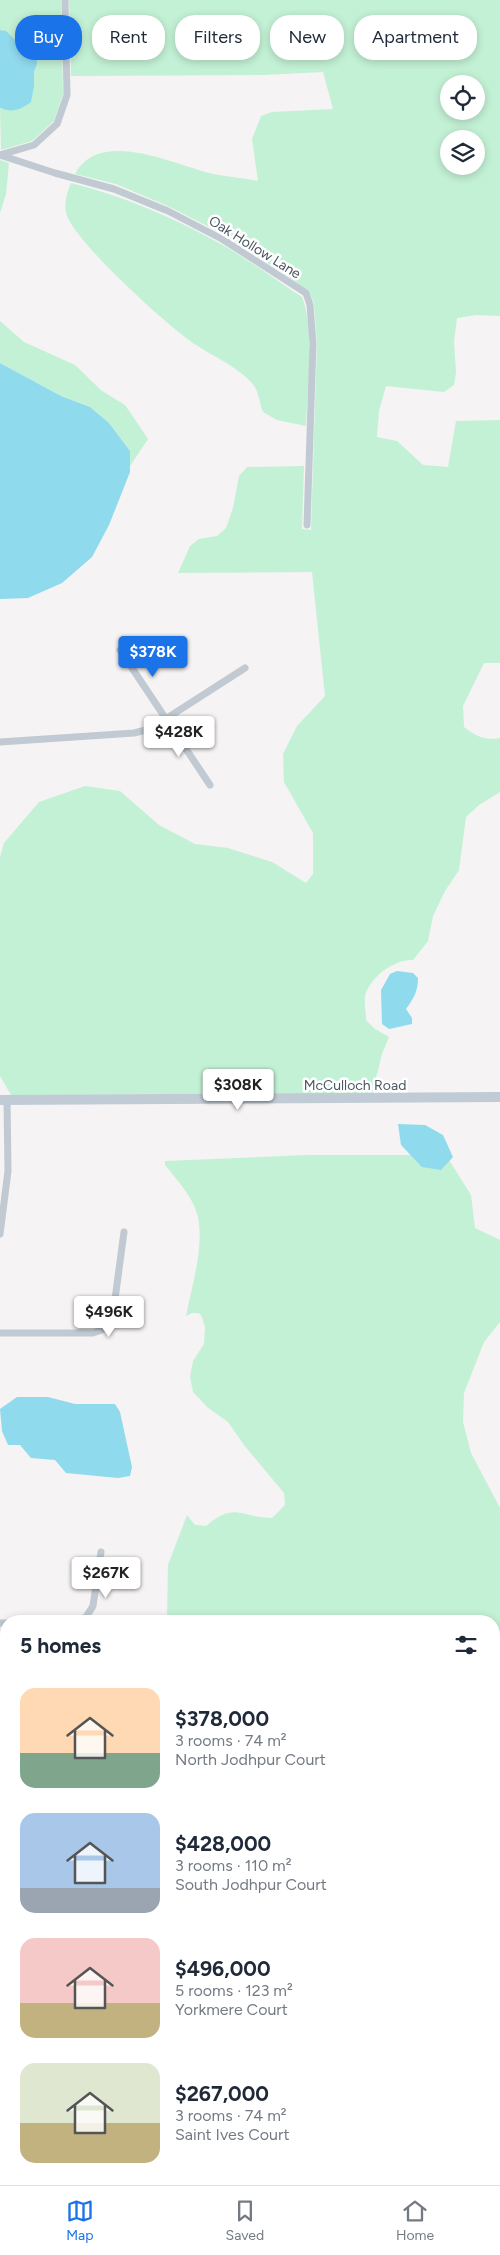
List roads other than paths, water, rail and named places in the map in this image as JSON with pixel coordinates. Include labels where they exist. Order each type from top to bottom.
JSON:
[{"type":"street","points":[[0,155],[34,145],[57,124],[67,95],[65,0]]},
{"type":"street","name":"Oak Hollow Lane","points":[[0,155],[55,174],[114,189],[168,211],[222,239],[306,293],[310,305],[312,344],[307,525]]},
{"type":"street","points":[[120,650],[210,785]]},
{"type":"street","points":[[0,742],[134,732],[150,729],[245,668]]},
{"type":"street","name":"McCulloch Road","points":[[4,1100],[500,1097]]},
{"type":"street","points":[[0,1234],[8,1171],[4,1100]]},
{"type":"street","points":[[0,1171],[8,1171]]},
{"type":"street","points":[[0,1333],[93,1333],[102,1330],[112,1314],[124,1232]]},
{"type":"street","points":[[87,1615],[94,1606],[101,1552]]},
{"type":"water","points":[[0,30],[6,31],[15,39],[15,60],[37,60],[37,64],[34,72],[31,102],[16,110],[0,108]]},
{"type":"water","points":[[0,363],[61,396],[90,407],[109,423],[130,451],[130,472],[109,525],[92,557],[62,583],[28,598],[0,599]]},
{"type":"water","points":[[397,971],[413,973],[418,978],[416,991],[406,1009],[412,1018],[412,1024],[389,1029],[382,1024],[381,990],[390,974]]},
{"type":"water","points":[[398,1124],[425,1125],[443,1135],[453,1157],[441,1170],[422,1167],[401,1145]]},
{"type":"water","points":[[17,1397],[48,1397],[75,1404],[115,1404],[120,1412],[132,1467],[130,1476],[118,1478],[66,1473],[55,1460],[31,1458],[20,1445],[8,1445],[2,1431],[0,1409]]}]
